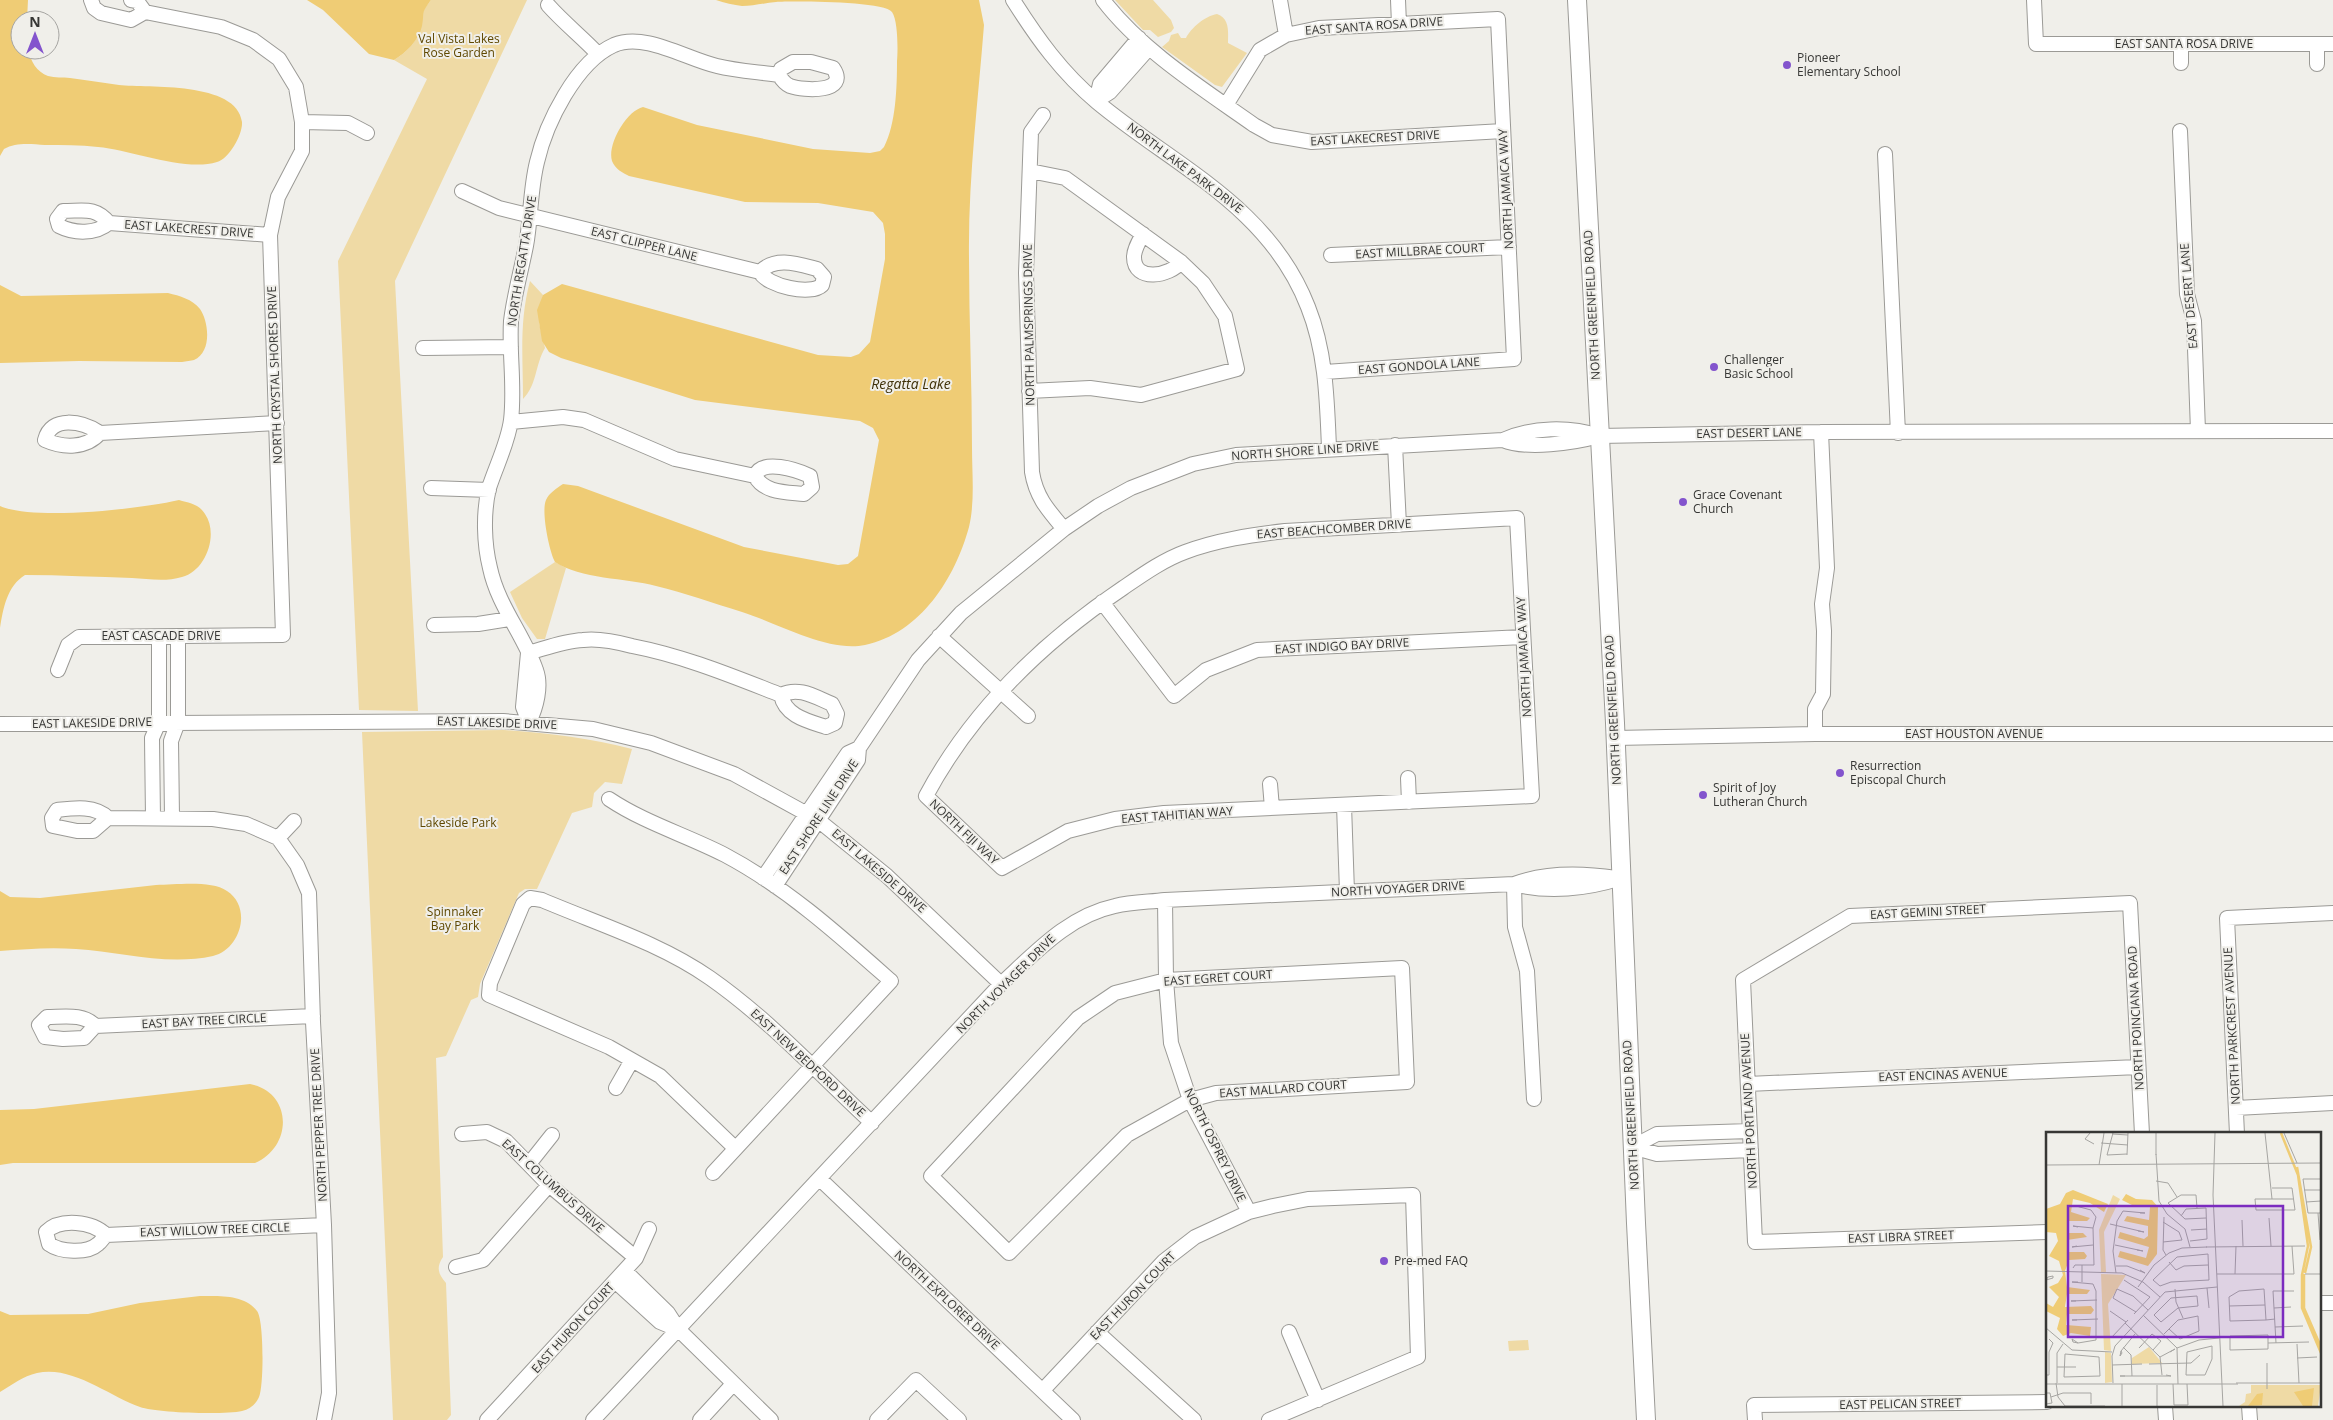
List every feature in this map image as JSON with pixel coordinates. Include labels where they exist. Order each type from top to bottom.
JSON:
[{"type":"main road","name":"NORTH GREENFIELD ROAD","points":[[1577,0],[1615,738],[1632,1147],[1646,1420]]},
{"type":"street","points":[[91,0],[94,8],[101,13],[130,20],[145,12],[136,1],[131,0]]},
{"type":"street","name":"NORTH LAKE PARK DRIVE","points":[[1013,0],[1058,64],[1096,101],[1227,197],[1264,233],[1286,263],[1308,307],[1319,340],[1325,372],[1330,448]]},
{"type":"street","name":"EAST LAKECREST DRIVE","points":[[1103,0],[1117,18],[1149,48],[1254,125],[1272,135],[1312,142],[1503,131]]},
{"type":"street","points":[[1280,0],[1286,35]]},
{"type":"street","points":[[1398,0],[1400,24]]},
{"type":"street","name":"EAST SANTA ROSA DRIVE","points":[[2034,0],[2036,44],[2333,44]]},
{"type":"street","points":[[548,5],[563,23],[580,36],[598,54],[624,42],[643,42],[655,44],[692,59],[719,66],[779,75]]},
{"type":"street","name":"NORTH CRYSTAL SHORES DRIVE","points":[[145,12],[221,27],[253,40],[279,59],[296,87],[302,122],[302,150],[278,197],[270,235],[283,635]]},
{"type":"street","name":"EAST SANTA ROSA DRIVE","points":[[1226,105],[1260,50],[1286,35],[1319,28],[1498,18]]},
{"type":"street","name":"NORTH JAMAICA WAY","points":[[1498,18],[1514,359]]},
{"type":"street","points":[[1096,101],[1100,84],[1139,38]]},
{"type":"street","points":[[2180,44],[2180,63]]},
{"type":"street","points":[[2317,44],[2317,64]]},
{"type":"street","points":[[1096,101],[1110,92],[1149,48]]},
{"type":"street","name":"NORTH REGATTA DRIVE","points":[[529,722],[536,708],[537,671],[499,596],[490,568],[485,529],[489,490],[511,422],[513,381],[512,321],[526,244],[537,161],[547,131],[560,104],[581,73],[598,54]]},
{"type":"street","name":"NORTH PALMSPRINGS DRIVE","points":[[1043,115],[1031,132],[1026,273],[1029,391],[1034,482],[1043,504],[1064,529]]},
{"type":"street","points":[[302,122],[348,123],[367,133]]},
{"type":"street","name":"EAST DESERT LANE","points":[[2180,131],[2187,294],[2194,321],[2198,431]]},
{"type":"street","points":[[1885,154],[1898,433]]},
{"type":"street","points":[[1029,391],[1090,388],[1142,395],[1237,370],[1225,316],[1203,283],[1181,262],[1065,178],[1030,171]]},
{"type":"street","name":"EAST CLIPPER LANE","points":[[462,191],[499,208],[760,272]]},
{"type":"street","name":"EAST LAKECREST DRIVE","points":[[109,223],[270,235]]},
{"type":"street","points":[[1143,234],[1136,246],[1134,258],[1137,267],[1144,273],[1154,275],[1166,272],[1175,269],[1181,262]]},
{"type":"street","name":"EAST MILLBRAE COURT","points":[[1331,255],[1509,247]]},
{"type":"street","points":[[423,348],[511,347]]},
{"type":"street","name":"EAST GONDOLA LANE","points":[[1325,372],[1514,359]]},
{"type":"street","points":[[511,422],[563,417],[584,420],[675,460],[755,476]]},
{"type":"street","points":[[100,433],[277,423]]},
{"type":"street","name":"NORTH SHORE LINE DRIVE","points":[[1064,529],[1098,506],[1131,488],[1193,464],[1236,455],[1330,448],[1502,440],[1520,432],[1578,429],[1599,436]]},
{"type":"street","name":"EAST DESERT LANE","points":[[1599,436],[1821,432],[2333,431]]},
{"type":"street","points":[[1815,734],[1815,708],[1824,694],[1822,604],[1828,568],[1821,432]]},
{"type":"street","points":[[1395,445],[1399,525]]},
{"type":"street","points":[[432,488],[489,490]]},
{"type":"street","name":"NORTH JAMAICA WAY","points":[[1517,518],[1532,796]]},
{"type":"street","name":"EAST BEACHCOMBER DRIVE","points":[[926,796],[951,752],[999,692],[1029,661],[1102,602],[1151,569],[1183,552],[1213,542],[1285,531],[1517,518]]},
{"type":"street","name":"EAST SHORE LINE DRIVE","points":[[769,882],[813,817],[858,760],[858,748],[918,660],[939,636],[979,597],[1064,529]]},
{"type":"street","name":"EAST INDIGO BAY DRIVE","points":[[1102,602],[1174,696],[1206,670],[1257,650],[1523,637]]},
{"type":"street","points":[[434,625],[478,624],[510,619]]},
{"type":"street","name":"EAST CASCADE DRIVE","points":[[58,670],[68,645],[79,637],[283,635]]},
{"type":"street","points":[[172,817],[171,741],[178,722],[178,636]]},
{"type":"street","points":[[939,636],[999,692],[1028,716]]},
{"type":"street","points":[[153,818],[152,738],[159,722],[159,637]]},
{"type":"street","points":[[528,653],[561,643],[585,639],[612,641],[703,665],[781,695]]},
{"type":"street","name":"EAST LAKESIDE DRIVE","points":[[0,724],[529,722],[593,729],[679,752],[734,774],[813,817],[887,876],[1001,984]]},
{"type":"street","name":"EAST HOUSTON AVENUE","points":[[1615,738],[1815,734],[2333,734]]},
{"type":"street","points":[[1408,778],[1409,802]]},
{"type":"street","points":[[1270,784],[1272,808]]},
{"type":"street","name":"NORTH FIJI WAY","points":[[926,796],[1002,868]]},
{"type":"street","name":"EAST TAHITIAN WAY","points":[[1002,868],[1068,831],[1115,819],[1164,813],[1532,796]]},
{"type":"street","points":[[609,799],[632,814],[724,855],[769,882],[818,916],[891,981],[713,1173]]},
{"type":"street","points":[[1344,805],[1347,892]]},
{"type":"street","points":[[108,818],[172,817],[213,819],[246,824],[278,838],[294,821]]},
{"type":"street","name":"NORTH PEPPER TREE DRIVE","points":[[278,838],[297,865],[309,893],[313,1016],[324,1225],[329,1393],[324,1420]]},
{"type":"street","name":"NORTH VOYAGER DRIVE","points":[[593,1420],[821,1180],[1001,984],[1055,934],[1081,918],[1114,906],[1165,900],[1514,884],[1534,877],[1592,874],[1621,878]]},
{"type":"street","points":[[1514,884],[1515,927],[1527,971],[1534,1099]]},
{"type":"street","name":"EAST NEW BEDFORD DRIVE","points":[[632,1060],[609,1046],[489,995],[490,984],[523,904],[530,898],[542,900],[666,952],[710,978],[762,1018],[872,1123]]},
{"type":"street","name":"NORTH OSPREY DRIVE","points":[[1165,900],[1166,980],[1171,1043],[1190,1100],[1249,1212]]},
{"type":"street","name":"EAST GEMINI STREET","points":[[1743,980],[1850,916],[2130,902]]},
{"type":"street","name":"NORTH POINCIANA ROAD","points":[[2130,902],[2142,1132]]},
{"type":"street","name":"NORTH PARKCREST AVENUE","points":[[2237,1132],[2227,918],[2333,913]]},
{"type":"street","name":"EAST EGRET COURT","points":[[1009,1253],[931,1176],[1078,1018],[1115,993],[1166,980],[1402,968],[1407,1082]]},
{"type":"street","name":"NORTH PORTLAND AVENUE","points":[[1743,980],[1755,1242]]},
{"type":"street","name":"EAST BAY TREE CIRCLE","points":[[95,1026],[313,1016]]},
{"type":"street","points":[[616,1088],[632,1060],[660,1076],[735,1148]]},
{"type":"street","name":"EAST ENCINAS AVENUE","points":[[1748,1084],[2138,1067]]},
{"type":"street","name":"EAST MALLARD COURT","points":[[1009,1253],[1127,1135],[1190,1100],[1216,1093],[1407,1082]]},
{"type":"street","points":[[2236,1108],[2333,1103]]},
{"type":"street","points":[[1632,1147],[1657,1134],[1750,1131]]},
{"type":"street","name":"EAST COLUMBUS DRIVE","points":[[462,1134],[487,1132],[506,1141],[549,1185],[636,1258]]},
{"type":"street","points":[[529,1164],[552,1135]]},
{"type":"street","points":[[1632,1147],[1657,1154],[1751,1150]]},
{"type":"street","name":"NORTH EXPLORER DRIVE","points":[[821,1180],[1074,1420]]},
{"type":"street","points":[[456,1267],[483,1260],[549,1185]]},
{"type":"street","name":"EAST HURON COURT","points":[[1043,1390],[1164,1261],[1195,1237],[1249,1212],[1308,1199],[1413,1195],[1418,1357],[1318,1400]]},
{"type":"street","name":"EAST WILLOW TREE CIRCLE","points":[[106,1235],[324,1225]]},
{"type":"street","name":"EAST HURON COURT","points":[[487,1420],[636,1258],[649,1229]]},
{"type":"street","name":"EAST LIBRA STREET","points":[[1755,1242],[2046,1232]]},
{"type":"street","points":[[620,1276],[660,1322],[679,1330],[771,1420]]},
{"type":"street","points":[[2320,1303],[2333,1303]]},
{"type":"street","points":[[1097,1332],[1194,1420]]},
{"type":"street","points":[[1269,1420],[1318,1400],[1289,1332]]},
{"type":"street","points":[[878,1420],[916,1380],[959,1420]]},
{"type":"street","points":[[700,1420],[733,1384]]},
{"type":"street","name":"EAST PELICAN STREET","points":[[1755,1420],[1754,1405],[2046,1402]]},
{"type":"green space","name":"Val Vista Lakes Rose Garden","points":[[431,0],[527,0],[395,281],[418,711],[359,710],[338,261],[427,79],[394,60],[403,54],[415,41],[420,31],[424,10]]},
{"type":"green space","points":[[1115,0],[1153,0],[1171,20],[1174,28],[1171,32],[1158,37],[1150,30],[1143,30]]},
{"type":"green space","points":[[1217,14],[1226,22],[1228,43],[1247,53],[1222,87],[1215,85],[1162,47],[1169,41],[1171,35],[1178,33],[1181,38],[1186,38],[1199,23]]},
{"type":"green space","points":[[530,281],[543,295],[539,323],[545,348],[531,388],[523,399],[523,325]]},
{"type":"green space","points":[[555,562],[566,568],[545,639],[537,639],[522,618],[510,592]]},
{"type":"green space","name":"Lakeside Park","points":[[504,730],[569,736],[632,749],[622,784],[605,782],[594,793],[592,807],[572,813],[537,889],[525,889],[519,893],[480,984],[478,997],[471,1000],[446,1056],[436,1058],[443,1257],[439,1264],[439,1270],[441,1277],[446,1283],[451,1415],[447,1420],[393,1420],[362,732]]},
{"type":"green space","points":[[1528,1340],[1529,1350],[1509,1351],[1508,1341]]},
{"type":"water","points":[[0,0],[28,0],[28,10],[10,10],[10,60],[32,60],[41,72],[53,77],[119,85],[190,89],[209,93],[225,99],[236,109],[242,122],[240,133],[226,156],[217,162],[204,164],[174,162],[112,149],[78,145],[19,144],[4,149],[0,156]]},
{"type":"water","points":[[307,0],[431,0],[424,11],[422,26],[415,41],[403,54],[394,60],[369,54],[323,10]]},
{"type":"water","name":"Regatta Lake","points":[[716,0],[979,0],[984,25],[969,229],[973,488],[971,517],[963,546],[955,565],[933,601],[903,629],[885,639],[865,645],[836,645],[819,641],[742,612],[678,592],[644,583],[577,572],[555,562],[548,540],[544,513],[546,500],[551,493],[563,484],[578,486],[744,547],[838,565],[848,564],[858,556],[879,440],[873,428],[860,421],[695,400],[561,358],[549,352],[542,341],[537,310],[543,295],[562,284],[818,355],[851,357],[859,354],[870,342],[885,259],[883,223],[873,212],[818,203],[745,202],[629,176],[613,164],[612,146],[619,130],[630,115],[643,107],[697,125],[813,149],[870,153],[880,151],[884,147],[891,128],[896,94],[897,36],[892,12],[885,8],[856,4],[776,2],[742,6]]},
{"type":"water","points":[[0,285],[21,296],[168,293],[177,295],[190,300],[200,309],[207,329],[206,344],[200,356],[194,360],[182,362],[79,361],[0,363]]},
{"type":"water","points":[[179,500],[200,508],[209,522],[211,531],[208,551],[204,560],[190,573],[176,579],[163,580],[25,575],[14,585],[7,598],[0,628],[0,506],[37,513],[61,513],[114,510]]},
{"type":"water","points":[[203,884],[212,885],[227,891],[235,898],[240,907],[241,917],[240,928],[230,946],[213,956],[179,960],[67,948],[0,951],[0,891],[10,897],[40,898],[156,885]]},
{"type":"water","points":[[250,1084],[264,1089],[274,1097],[280,1108],[283,1120],[281,1133],[276,1145],[267,1155],[255,1163],[13,1163],[0,1165],[0,1110],[34,1109]]},
{"type":"water","points":[[200,1296],[231,1297],[245,1301],[257,1311],[262,1339],[262,1380],[259,1397],[248,1409],[233,1412],[206,1413],[148,1409],[128,1402],[77,1377],[64,1373],[50,1372],[27,1376],[0,1392],[0,1311],[10,1315],[88,1314],[140,1303]]},
{"type":"place","name":"Pioneer Elementary School","points":[[1787,65]]},
{"type":"place","name":"Challenger Basic School","points":[[1714,367]]},
{"type":"place","name":"Grace Covenant Church","points":[[1683,502]]},
{"type":"place","name":"Resurrection Episcopal Church","points":[[1840,773]]},
{"type":"place","name":"Spirit of Joy Lutheran Church","points":[[1703,795]]},
{"type":"place","name":"Pre-med FAQ","points":[[1384,1261]]},
{"type":"park label","name":"Spinnaker Bay Park","points":[[455,919]]}]
